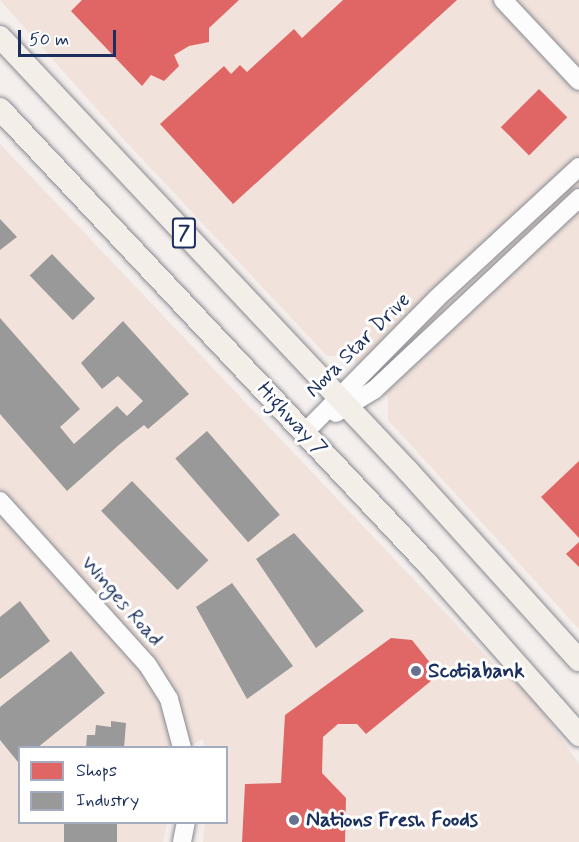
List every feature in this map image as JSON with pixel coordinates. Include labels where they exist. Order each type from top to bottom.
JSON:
[{"type":"main road","name":"7","points":[[0,37],[343,401],[579,660]]},
{"type":"main road","name":"Highway 7","points":[[0,109],[304,432],[579,735]]},
{"type":"street","points":[[503,0],[579,81]]},
{"type":"street","name":"Nova Star Drive","points":[[304,432],[343,401],[436,298],[579,167]]},
{"type":"street","name":"Nova Star Drive","points":[[343,401],[374,390],[579,198]]},
{"type":"street","name":"Winges Road","points":[[0,501],[147,664],[169,699],[182,746]]},
{"type":"street","points":[[182,842],[186,824]]},
{"type":"shaded area","points":[[0,0],[579,0],[579,629],[388,420],[388,397],[350,356],[327,356],[128,144]]},
{"type":"shaded area","points":[[0,144],[495,665],[512,672],[579,764],[579,842],[203,842],[205,824],[228,824],[228,746],[204,746],[203,739],[188,746],[18,746],[18,824],[167,824],[163,842],[0,842]]},
{"type":"building: Shops","points":[[82,0],[239,0],[209,28],[209,42],[189,46],[174,55],[179,66],[164,81],[151,75],[142,86],[71,11]]},
{"type":"building: Shops","points":[[343,0],[457,0],[233,204],[160,124],[224,66],[231,74],[240,65],[247,72],[294,29],[302,38]]},
{"type":"building: Shops","points":[[539,89],[567,117],[529,155],[501,127]]},
{"type":"building: Shops","points":[[579,461],[579,538],[541,497]]},
{"type":"building: Shops","points":[[579,542],[579,567],[566,554]]},
{"type":"building: Shops","points":[[391,638],[412,640],[431,664],[431,681],[366,734],[357,724],[338,724],[323,737],[322,773],[346,798],[345,842],[242,842],[245,784],[281,783],[285,715]]},
{"type":"building: Industry","points":[[0,219],[17,237],[0,250]]},
{"type":"building: Industry","points":[[52,254],[95,299],[73,320],[30,276]]},
{"type":"building: Industry","points":[[0,318],[80,409],[60,427],[74,444],[117,406],[127,416],[143,401],[118,376],[102,389],[81,363],[123,321],[189,394],[148,429],[144,425],[120,444],[67,491],[0,414]]},
{"type":"building: Industry","points":[[207,431],[280,515],[248,542],[175,459]]},
{"type":"building: Industry","points":[[132,481],[208,560],[177,590],[101,511]]},
{"type":"building: Industry","points":[[294,533],[364,611],[316,648],[256,559]]},
{"type":"building: Industry","points":[[232,583],[293,666],[247,699],[196,607]]},
{"type":"building: Industry","points":[[20,601],[50,641],[0,679],[0,617]]},
{"type":"building: Industry","points":[[71,651],[105,693],[39,746],[18,746],[18,762],[0,740],[0,707]]},
{"type":"building: Industry","points":[[111,721],[126,723],[124,746],[86,746],[87,735],[95,735],[96,725],[111,727]]},
{"type":"building: Industry","points":[[64,824],[117,824],[117,842],[64,842]]},
{"type":"place","name":"Scotiabank","points":[[416,671]]},
{"type":"place","name":"Nations Fresh Foods","points":[[294,820]]}]
